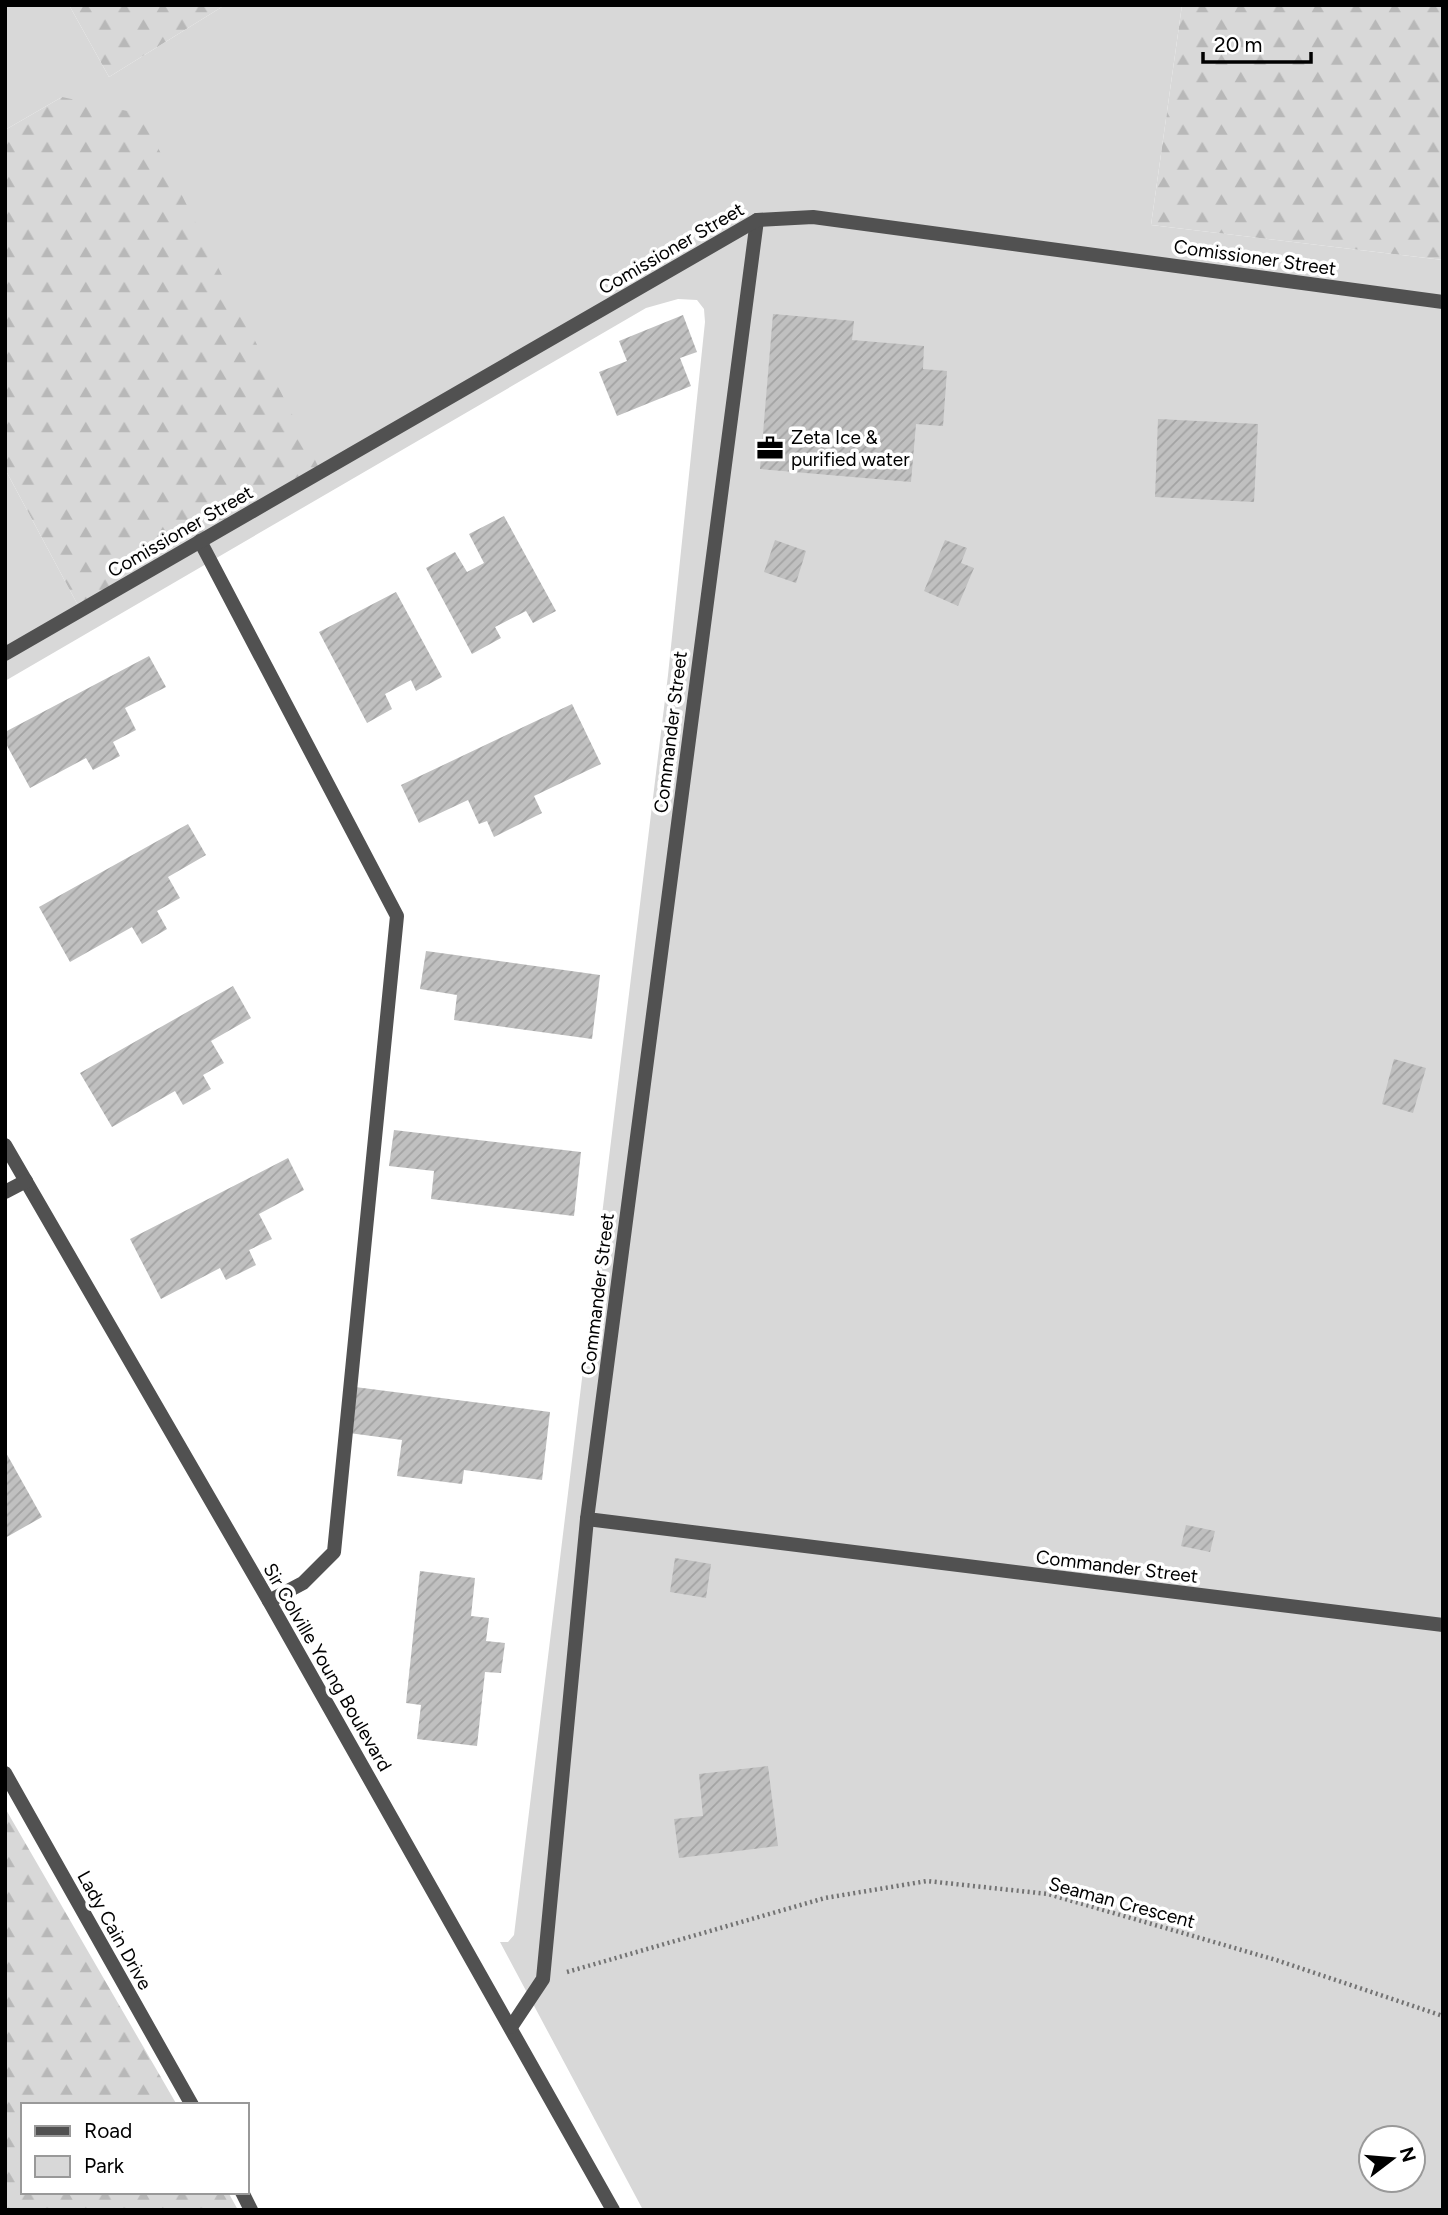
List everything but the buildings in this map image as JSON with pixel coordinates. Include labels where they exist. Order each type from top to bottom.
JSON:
[{"type":"street","name":"Comissioner Street","points":[[5,654],[757,220],[813,217],[1443,302]]},
{"type":"street","name":"Commander Street","points":[[757,220],[587,1519],[1443,1625]]},
{"type":"street","points":[[200,541],[397,916],[334,1552],[303,1583],[269,1601]]},
{"type":"street","name":"Sir Colville Young Boulevard","points":[[5,1145],[269,1601],[613,2210]]},
{"type":"street","points":[[5,1192],[26,1181]]},
{"type":"street","points":[[512,2027],[543,1979],[587,1519]]},
{"type":"street","name":"Lady Cain Drive","points":[[5,1773],[191,2103]]},
{"type":"street","points":[[243,2194],[251,2210]]},
{"type":"path","name":"Seaman Crescent","points":[[543,1979],[825,1898],[927,1881],[1048,1894],[1276,1960],[1443,2016]]},
{"type":"green space","points":[[5,5],[69,5],[109,77],[225,5],[1182,5],[1151,225],[1443,260],[1443,2210],[643,2210],[500,1942],[508,1942],[514,1935],[668,675],[705,322],[704,309],[697,300],[678,299],[646,308],[5,681],[5,469],[81,611],[62,97],[5,130]]},
{"type":"green space","points":[[69,5],[225,5],[109,77]]},
{"type":"green space","points":[[1182,5],[1443,5],[1443,260],[1151,225]]},
{"type":"green space","points":[[62,97],[141,114],[318,466],[81,611],[5,469],[5,130]]},
{"type":"green space","points":[[5,1808],[176,2103],[21,2103],[21,2194],[229,2194],[238,2210],[5,2210]]},
{"type":"place","name":"Zeta Ice & purified water","points":[[770,448]]}]
